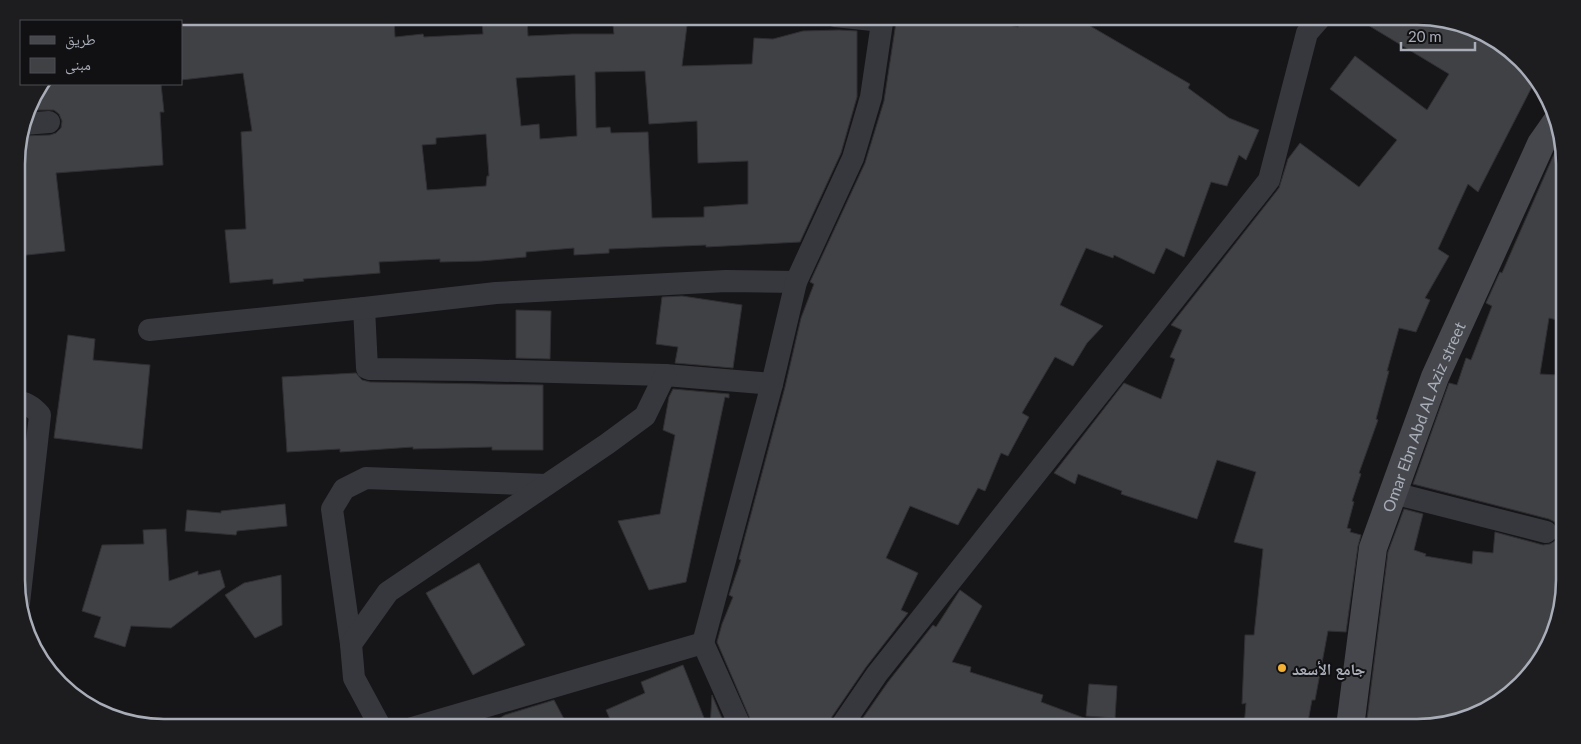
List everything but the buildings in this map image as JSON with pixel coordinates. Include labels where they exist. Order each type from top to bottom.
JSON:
[{"type":"street","points":[[737,719],[703,643],[772,384],[796,282],[853,158],[871,97],[881,25]]},
{"type":"street","points":[[846,719],[878,674],[1269,180],[1307,33],[1314,25]]},
{"type":"street","points":[[32,123],[49,122]]},
{"type":"street","name":"Omar Ebn Abd AL Aziz street","points":[[1351,719],[1373,548],[1435,377],[1541,144],[1551,129]]},
{"type":"street","points":[[149,330],[496,293],[726,281],[796,282]]},
{"type":"street","points":[[364,308],[367,368],[370,369],[665,374],[772,384]]},
{"type":"street","points":[[351,644],[388,592],[607,444],[645,416],[665,374]]},
{"type":"street","points":[[25,403],[33,407],[40,415],[25,549]]},
{"type":"street","points":[[376,719],[354,678],[332,509],[344,488],[366,478],[546,485]]},
{"type":"street","points":[[1393,493],[1546,532]]},
{"type":"street","points":[[443,719],[703,643]]},
{"type":"place","name":"جامع الأسعد","points":[[1282,668]]}]
